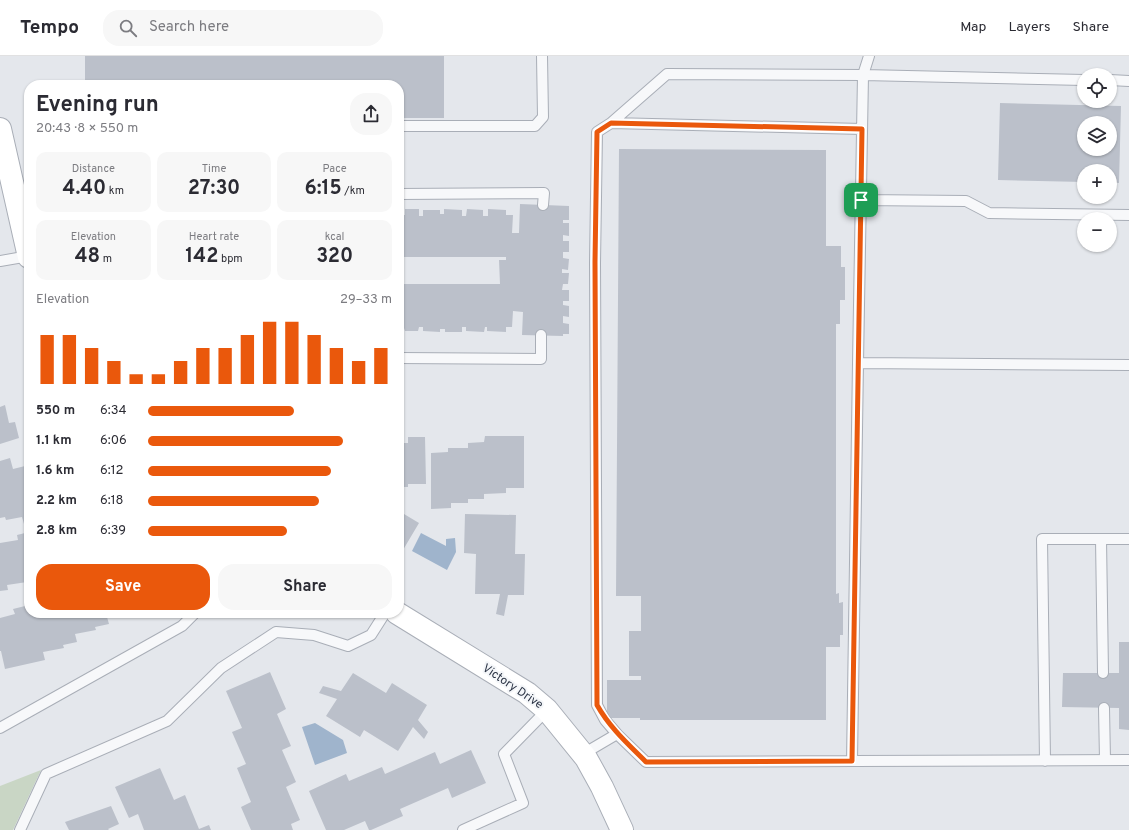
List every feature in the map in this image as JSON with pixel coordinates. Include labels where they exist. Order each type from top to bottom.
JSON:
[{"type":"street","points":[[1,134],[22,197],[24,214]]},
{"type":"street","name":"Victory Drive","points":[[404,617],[527,693],[547,710],[583,754],[602,787],[622,830]]},
{"type":"lane","points":[[404,126],[535,126],[543,117],[542,56]]},
{"type":"lane","points":[[852,761],[863,76],[869,56]]},
{"type":"lane","points":[[1077,80],[667,74],[611,123],[597,132],[595,262],[597,705],[605,720],[617,734],[646,762],[1129,760]]},
{"type":"lane","points":[[1117,80],[1129,81]]},
{"type":"lane","points":[[611,123],[862,129]]},
{"type":"lane","points":[[404,194],[544,193],[543,205]]},
{"type":"lane","points":[[861,200],[966,201],[989,213],[1129,215]]},
{"type":"lane","points":[[0,261],[24,257]]},
{"type":"lane","points":[[404,358],[541,359],[541,335]]},
{"type":"lane","points":[[858,363],[1129,365]]},
{"type":"lane","points":[[1044,761],[1042,539],[1129,539]]},
{"type":"lane","points":[[1101,539],[1103,673]]},
{"type":"lane","points":[[0,728],[182,626],[190,618]]},
{"type":"lane","points":[[20,830],[46,774],[167,721],[221,668],[276,632],[314,635],[348,646],[371,635],[382,618]]},
{"type":"lane","points":[[1104,708],[1105,760]]},
{"type":"lane","points":[[463,830],[523,803],[504,754],[547,710]]},
{"type":"lane","points":[[583,754],[617,734]]},
{"type":"green space","points":[[41,770],[13,830],[0,830],[0,786]]},
{"type":"water","points":[[421,533],[446,546],[446,539],[455,538],[456,552],[447,570],[412,551]]},
{"type":"water","points":[[315,723],[343,740],[347,753],[315,765],[302,727]]},
{"type":"building","points":[[85,56],[444,56],[444,118],[404,118],[404,80],[85,80]]},
{"type":"building","points":[[1000,103],[1077,105],[1077,108],[1117,108],[1117,106],[1121,106],[1119,183],[1117,183],[1117,164],[1077,164],[1077,182],[998,180]]},
{"type":"building","points":[[619,149],[826,150],[826,246],[841,246],[841,267],[845,267],[845,300],[840,300],[840,324],[836,324],[836,594],[839,593],[839,603],[843,602],[843,635],[840,635],[840,647],[826,647],[826,720],[640,720],[640,718],[607,718],[607,680],[641,680],[641,676],[629,676],[629,631],[641,631],[641,596],[616,596]]},
{"type":"building","points":[[520,204],[569,206],[569,220],[563,220],[563,223],[569,223],[569,236],[563,235],[563,241],[569,241],[569,252],[563,252],[563,258],[569,259],[568,270],[562,269],[562,273],[569,273],[568,284],[563,284],[562,290],[569,290],[569,301],[563,301],[563,305],[569,306],[569,317],[563,316],[563,323],[569,324],[569,334],[563,334],[563,336],[522,335],[523,312],[513,311],[512,327],[506,327],[506,332],[487,331],[487,327],[485,327],[484,332],[466,331],[466,327],[462,327],[462,332],[445,332],[445,329],[440,329],[440,332],[423,331],[423,327],[419,327],[418,331],[405,331],[404,284],[500,284],[499,260],[506,260],[506,257],[404,257],[405,209],[419,209],[419,216],[423,216],[423,210],[440,210],[440,214],[444,214],[444,209],[462,210],[462,216],[466,216],[467,209],[483,210],[483,216],[488,216],[488,209],[506,210],[506,215],[513,215],[512,233],[519,233]]},
{"type":"building","points":[[5,405],[9,423],[15,422],[19,438],[0,444],[0,407]]},
{"type":"building","points":[[485,436],[524,436],[524,488],[506,488],[506,493],[484,494],[484,499],[468,499],[468,503],[451,503],[451,508],[431,509],[431,453],[448,452],[448,448],[468,448],[468,443],[484,442]]},
{"type":"building","points":[[408,437],[425,437],[426,484],[408,484],[408,487],[404,487],[404,443],[408,443]]},
{"type":"building","points":[[10,458],[13,469],[24,466],[24,524],[22,517],[6,520],[5,517],[0,518],[0,461]]},
{"type":"building","points":[[404,514],[419,523],[404,548]]},
{"type":"building","points":[[465,514],[516,515],[515,554],[525,554],[524,595],[508,595],[504,616],[496,614],[500,594],[475,594],[476,554],[464,553]]},
{"type":"building","points":[[24,533],[24,582],[7,585],[8,590],[0,591],[0,543],[18,540],[17,535]]},
{"type":"building","points":[[24,606],[24,618],[107,618],[109,624],[95,627],[96,630],[75,634],[77,642],[63,645],[64,648],[43,652],[45,660],[5,669],[0,651],[0,618],[15,614],[13,609]]},
{"type":"building","points":[[1119,642],[1129,642],[1129,730],[1119,729],[1119,708],[1062,707],[1063,673],[1119,673]]},
{"type":"building","points":[[270,672],[286,709],[277,714],[291,746],[282,750],[296,782],[286,787],[300,820],[291,824],[293,830],[251,830],[241,807],[251,802],[237,768],[246,764],[232,732],[242,728],[226,691]]},
{"type":"building","points":[[353,673],[386,693],[392,683],[427,705],[418,720],[428,732],[424,739],[413,727],[398,751],[364,730],[360,737],[326,716],[337,699],[319,693],[323,686],[341,691]]},
{"type":"building","points":[[471,750],[486,783],[452,798],[448,788],[400,809],[403,816],[371,830],[369,830],[365,821],[344,830],[326,830],[309,791],[346,774],[349,781],[382,767],[385,774],[435,752],[440,764]]},
{"type":"building","points":[[160,768],[174,800],[185,795],[199,829],[209,825],[211,830],[144,830],[138,814],[129,818],[115,787]]},
{"type":"building","points":[[111,806],[119,824],[108,829],[109,830],[69,830],[65,822]]},
{"type":"route","points":[[611,123],[862,129],[861,200],[852,761],[646,762],[617,734],[605,720],[597,705],[595,262],[597,132],[611,123]]}]
